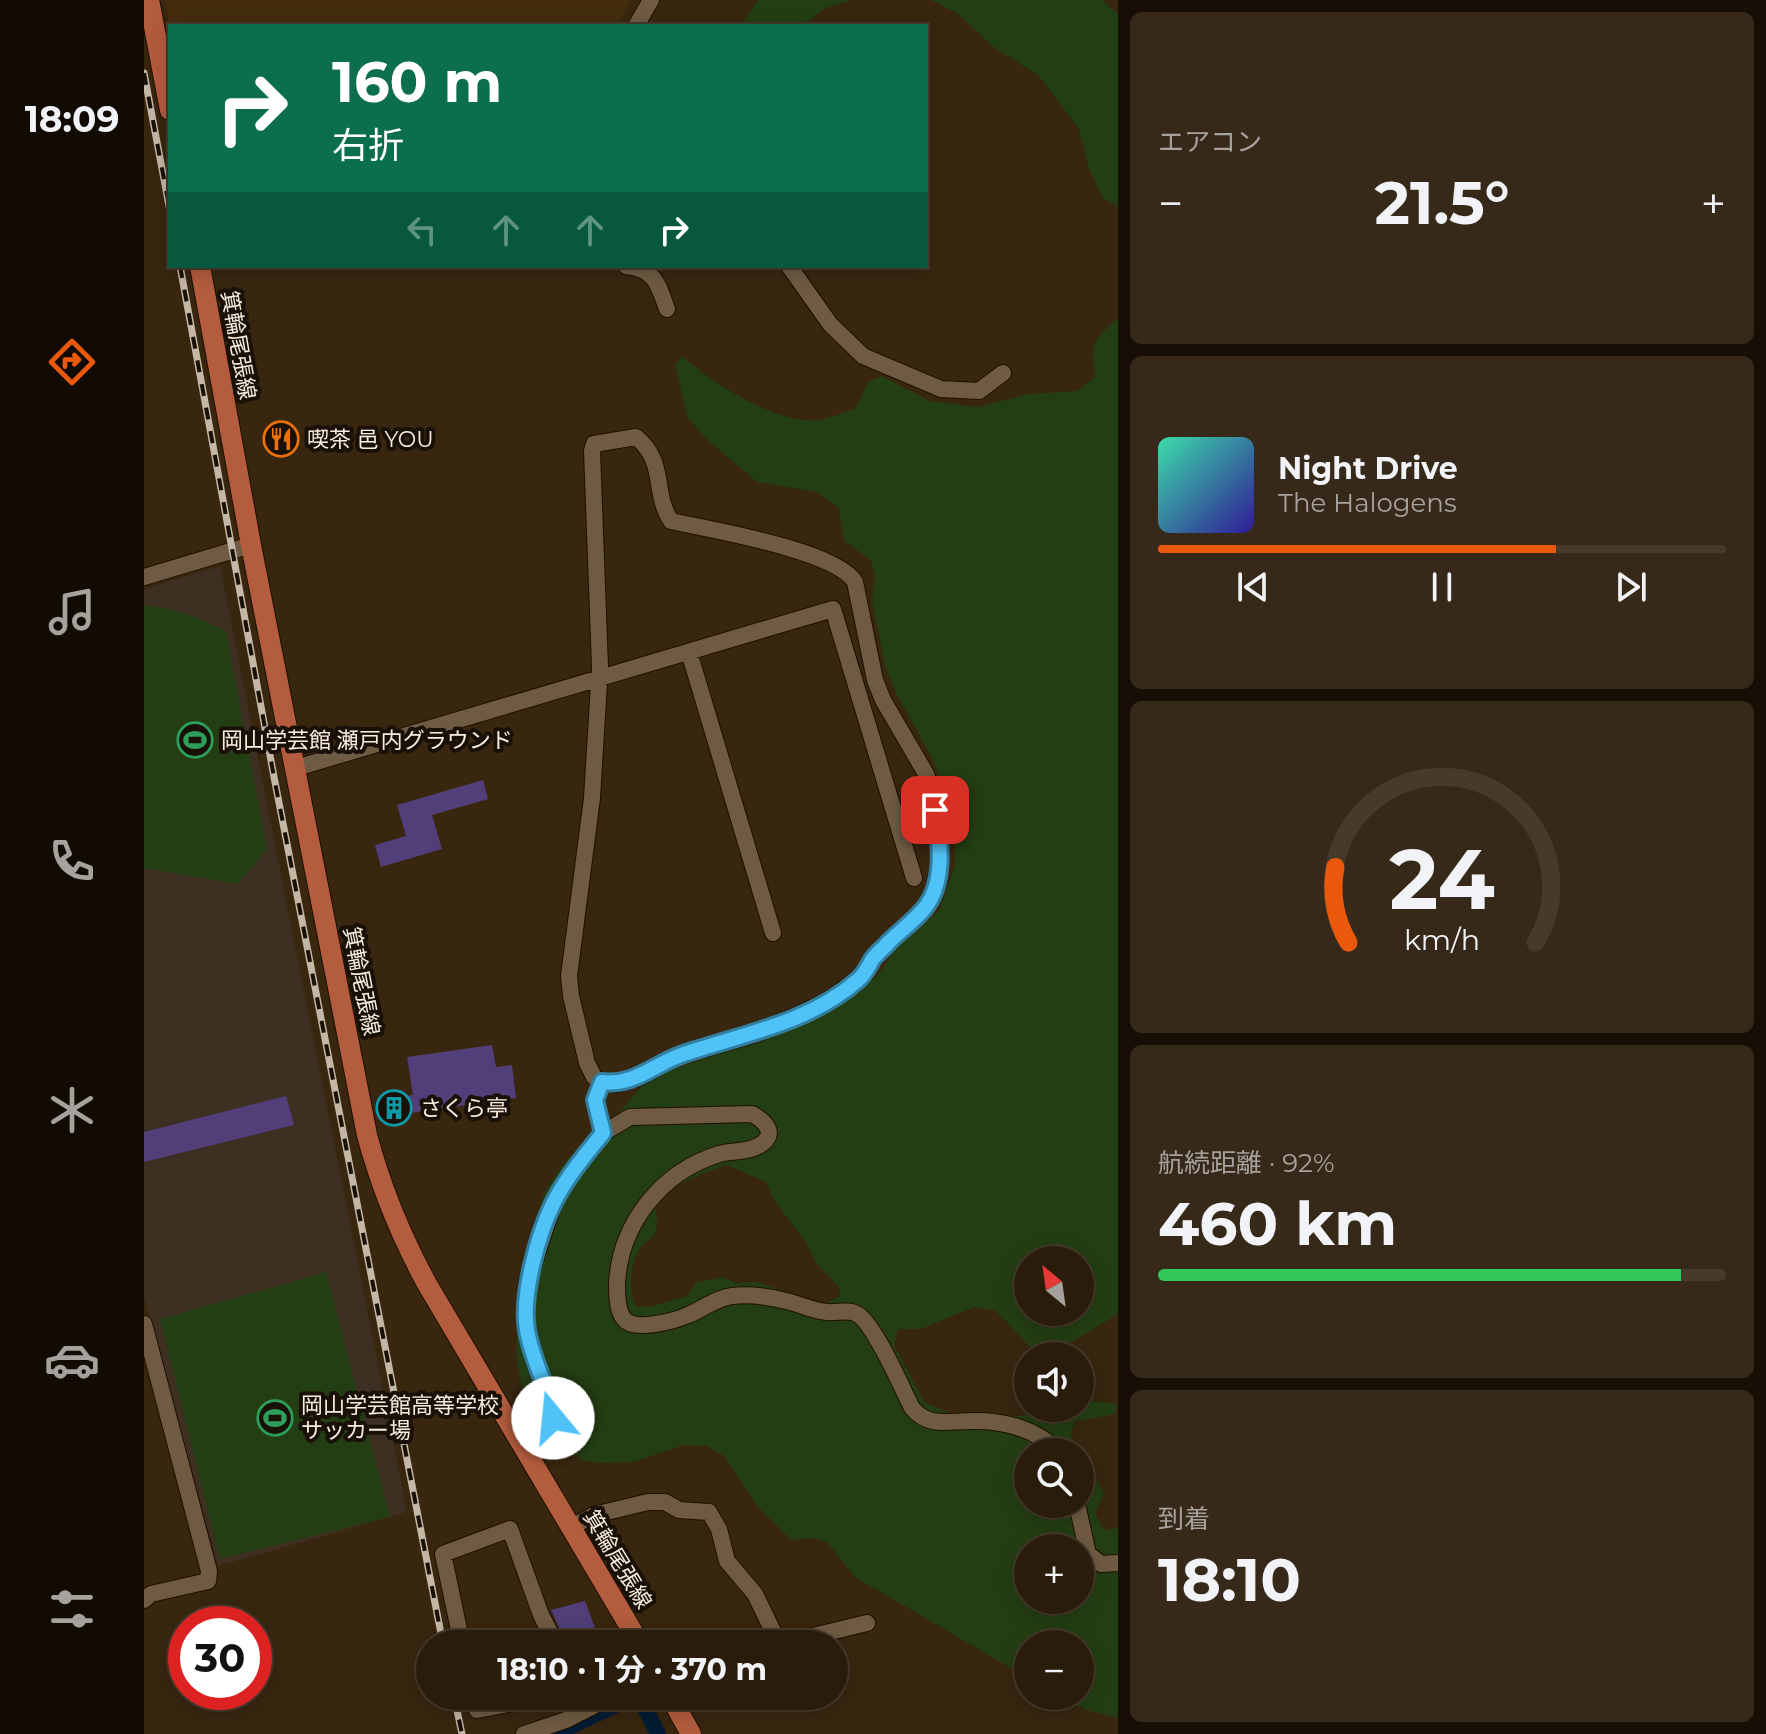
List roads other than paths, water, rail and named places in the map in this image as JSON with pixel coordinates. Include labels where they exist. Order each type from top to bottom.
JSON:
[{"type":"main road","points":[[149,0],[168,100]]},
{"type":"main road","name":"箕輪尾張線","points":[[203,268],[251,545],[367,1135],[380,1184],[403,1240],[427,1284],[632,1630]]},
{"type":"main road","points":[[683,1710],[691,1734]]},
{"type":"street","points":[[637,24],[651,0]]},
{"type":"street","points":[[635,268],[648,271],[657,282],[667,309]]},
{"type":"street","points":[[790,268],[830,324],[863,356],[941,389],[979,391],[1003,373]]},
{"type":"street","points":[[636,437],[649,448],[655,460],[665,511],[671,521],[801,550],[849,572],[855,582],[875,680],[883,700],[926,774],[932,792],[938,827],[939,879],[932,899],[922,912],[874,957],[865,974],[825,1002],[756,1034],[678,1056],[638,1078],[617,1084],[602,1082],[594,1077],[587,1063],[569,976],[592,798],[598,679],[592,451],[594,444],[636,437]]},
{"type":"street","points":[[144,577],[251,545]]},
{"type":"street","points":[[296,768],[833,609],[914,878]]},
{"type":"street","points":[[689,652],[773,933]]},
{"type":"street","points":[[602,1082],[595,1100],[603,1133]]},
{"type":"street","points":[[528,1454],[549,1434],[553,1418],[551,1401],[535,1364],[526,1327],[527,1284],[553,1205],[579,1161],[603,1133],[630,1117],[647,1116],[752,1114],[765,1121],[769,1128],[762,1144],[748,1150],[720,1154],[692,1165],[650,1199],[632,1225],[620,1261],[617,1286],[624,1320],[644,1326],[669,1321],[731,1296],[785,1301],[826,1312],[856,1313],[875,1335],[912,1408],[920,1417],[935,1423],[971,1421],[1007,1424],[1043,1438]]},
{"type":"street","points":[[144,1324],[209,1571],[208,1581],[151,1594],[144,1600]]},
{"type":"street","points":[[571,1527],[594,1515],[648,1502],[665,1502],[679,1510],[709,1512],[719,1529],[727,1561],[755,1594],[772,1630]]},
{"type":"street","points":[[1080,1518],[1088,1554],[1101,1564],[1118,1563]]},
{"type":"street","points":[[459,1630],[443,1554],[510,1529],[549,1630]]},
{"type":"street","points":[[838,1630],[867,1623]]},
{"type":"street","points":[[524,1734],[566,1720],[575,1710]]},
{"type":"waterway","points":[[555,1734],[605,1710]]},
{"type":"waterway","points":[[646,1710],[658,1734]]},
{"type":"railway","points":[[144,73],[168,200]]},
{"type":"railway","points":[[180,268],[274,777],[440,1630]]},
{"type":"railway","points":[[457,1710],[462,1734]]},
{"type":"place","name":"喫茶 邑 YOU","points":[[281,439]]},
{"type":"place","name":"岡山学芸館 瀬戸内グラウンド","points":[[195,740]]},
{"type":"place","name":"さくら亭","points":[[394,1108]]},
{"type":"place","name":"岡山学芸館高等学校 サッカー場","points":[[275,1418]]}]
